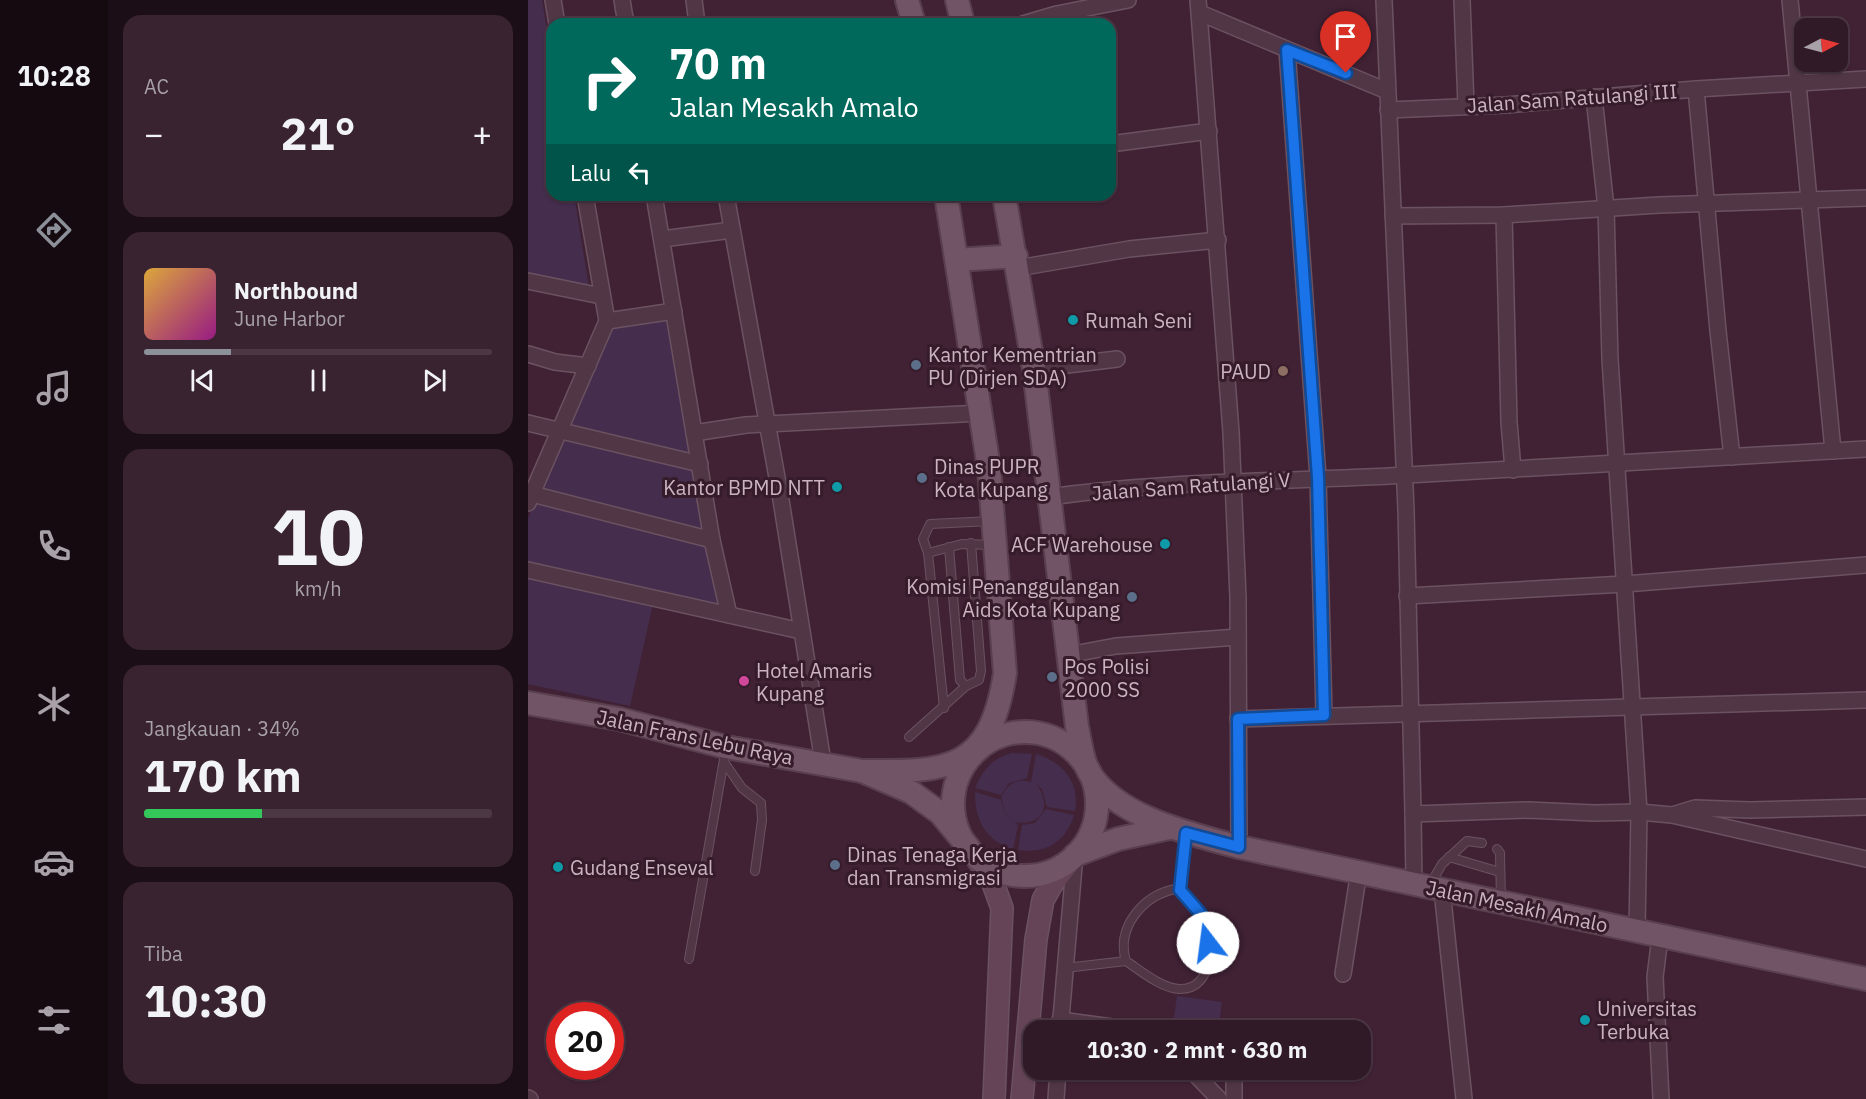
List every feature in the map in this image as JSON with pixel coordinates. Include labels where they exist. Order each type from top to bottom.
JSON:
[{"type":"main road","points":[[907,0],[912,18]]},
{"type":"main road","points":[[957,0],[962,18]]},
{"type":"main road","points":[[947,201],[981,413],[993,521],[1005,674],[1000,707],[958,777],[953,799],[955,822],[969,848],[991,878],[1002,908],[994,1099]]},
{"type":"main road","points":[[1005,201],[1034,369],[1077,727],[1094,785],[1095,815],[1084,843],[1052,884],[1044,900],[1036,939],[1022,1099]]},
{"type":"main road","points":[[957,260],[1017,262]]},
{"type":"main road","name":"Jalan Frans Lebu Raya","points":[[528,703],[619,719],[725,755],[823,762],[862,771],[911,792],[940,813],[969,848]]},
{"type":"main road","points":[[974,752],[999,736],[1014,732],[1036,733],[1058,740],[1070,748],[1089,771]]},
{"type":"main road","name":"Jalan Frans Lebu Raya","points":[[862,771],[921,771],[951,765],[974,752]]},
{"type":"main road","name":"Jalan Mesakh Amalo","points":[[1089,771],[1114,798],[1178,830],[1239,847],[1866,979]]},
{"type":"main road","name":"Jalan Mesakh Amalo","points":[[1075,855],[1118,838],[1178,830]]},
{"type":"main road","points":[[969,848],[992,867],[1020,876],[1050,871],[1075,855]]},
{"type":"street","points":[[552,0],[556,18]]},
{"type":"street","points":[[622,0],[625,18]]},
{"type":"street","points":[[694,0],[697,18]]},
{"type":"street","points":[[1043,18],[1128,0]]},
{"type":"street","points":[[1384,0],[1405,476],[1413,814],[1428,887],[1464,1099]]},
{"type":"street","points":[[1462,0],[1466,106]]},
{"type":"street","points":[[1790,0],[1796,82],[1810,200],[1833,451]]},
{"type":"street","points":[[1199,7],[1287,50],[1387,91]]},
{"type":"street","points":[[1199,7],[1231,432],[1238,637],[1239,847]]},
{"type":"street","points":[[1287,50],[1318,477],[1324,715]]},
{"type":"street","name":"Jalan Sam Ratulangi III","points":[[1388,110],[1866,79]]},
{"type":"street","points":[[1696,89],[1732,457]]},
{"type":"street","points":[[1594,97],[1606,208],[1617,464],[1639,812],[1638,931]]},
{"type":"street","points":[[1116,143],[1209,131]]},
{"type":"street","points":[[1393,216],[1504,214],[1707,203],[1866,198]]},
{"type":"street","points":[[586,201],[607,321],[529,497],[712,540]]},
{"type":"street","points":[[655,201],[712,540],[729,615]]},
{"type":"street","points":[[727,201],[768,426],[823,762]]},
{"type":"street","points":[[1504,214],[1509,422],[1513,470]]},
{"type":"street","points":[[662,239],[732,230]]},
{"type":"street","points":[[1017,262],[1218,240]]},
{"type":"street","points":[[528,281],[601,296]]},
{"type":"street","points":[[607,321],[674,311]]},
{"type":"street","points":[[528,354],[555,362],[588,366]]},
{"type":"street","points":[[1034,369],[1117,359]]},
{"type":"street","points":[[694,433],[746,425],[768,426],[981,413]]},
{"type":"street","points":[[528,423],[700,464]]},
{"type":"street","name":"Jalan Sam Ratulangi V","points":[[1049,497],[1102,489],[1318,477],[1405,476],[1866,449]]},
{"type":"street","points":[[1407,596],[1625,584],[1866,565]]},
{"type":"street","points":[[528,570],[801,631]]},
{"type":"street","points":[[1068,655],[1116,646],[1238,637]]},
{"type":"street","points":[[1238,719],[1866,700]]},
{"type":"street","points":[[1672,815],[1695,808],[1750,810],[1866,807]]},
{"type":"street","points":[[1413,814],[1528,810],[1594,813],[1639,812],[1672,815],[1866,859]]},
{"type":"street","points":[[1060,1020],[1075,855]]},
{"type":"street","points":[[1343,974],[1359,872]]},
{"type":"street","points":[[1660,937],[1655,977],[1661,1099]]},
{"type":"street","points":[[1056,1099],[1057,1080]]},
{"type":"street","points":[[1199,1080],[1211,1096]]},
{"type":"street","points":[[1234,1080],[1234,1099]]},
{"type":"lane","points":[[944,708],[928,553],[924,539],[930,524],[993,521]]},
{"type":"lane","points":[[928,553],[970,543],[995,545]]},
{"type":"lane","points":[[909,737],[966,686],[979,680],[981,671],[970,543]]},
{"type":"lane","points":[[949,547],[960,680],[966,686]]},
{"type":"lane","points":[[725,755],[742,788],[761,803],[762,820],[755,871]]},
{"type":"lane","points":[[689,959],[725,755]]},
{"type":"lane","points":[[1064,968],[1126,962],[1164,985],[1180,989],[1200,982],[1206,975],[1208,943],[1201,914],[1180,890],[1178,830]]},
{"type":"lane","points":[[1428,887],[1449,857],[1467,842],[1482,843]]},
{"type":"lane","points":[[1497,849],[1500,853],[1501,902]]},
{"type":"lane","points":[[1449,857],[1500,872]]},
{"type":"lane","points":[[1126,962],[1123,951],[1126,925],[1152,899],[1166,891],[1180,890]]},
{"type":"shaded area","points":[[528,0],[542,0],[546,24],[546,201],[575,201],[589,287],[528,275]]},
{"type":"shaded area","points":[[670,318],[719,607],[528,566],[528,518],[609,325]]},
{"type":"shaded area","points":[[528,575],[653,604],[630,706],[528,684]]},
{"type":"shaded area","points":[[1012,753],[1032,754],[1027,778],[1009,783],[1001,795],[975,788],[989,766],[999,758]]},
{"type":"shaded area","points":[[1036,754],[1054,762],[1068,775],[1075,791],[1075,811],[1047,807],[1042,789],[1036,784],[1044,800],[1042,813],[1032,821],[1013,822],[1005,813],[1001,797],[1013,783],[1031,782]]},
{"type":"shaded area","points":[[975,792],[1001,800],[1005,814],[1018,825],[1013,850],[1003,846],[983,828],[977,812]]},
{"type":"shaded area","points":[[1046,809],[1074,815],[1066,832],[1054,844],[1046,848],[1018,850],[1022,825],[1035,823]]},
{"type":"shaded area","points":[[1177,996],[1222,1002],[1220,1020],[1174,1018]]},
{"type":"place","name":"Rumah Seni","points":[[1073,320]]},
{"type":"place","name":"Kantor Kementrian PU (Dirjen SDA)","points":[[916,365]]},
{"type":"place","name":"PAUD","points":[[1283,371]]},
{"type":"place","name":"Dinas PUPR Kota Kupang","points":[[922,478]]},
{"type":"place","name":"Kantor BPMD NTT","points":[[837,487]]},
{"type":"place","name":"ACF Warehouse","points":[[1165,544]]},
{"type":"place","name":"Komisi Penanggulangan Aids Kota Kupang","points":[[1132,597]]},
{"type":"place","name":"Pos Polisi 2000 SS","points":[[1052,677]]},
{"type":"place","name":"Hotel Amaris Kupang","points":[[744,681]]},
{"type":"place","name":"Dinas Tenaga Kerja dan Transmigrasi","points":[[835,865]]},
{"type":"place","name":"Gudang Enseval","points":[[558,867]]},
{"type":"place","name":"Universitas Terbuka","points":[[1585,1020]]},
{"type":"route","points":[[1208,943],[1201,914],[1180,890],[1186,833],[1239,847],[1238,719],[1324,715],[1318,477],[1297,161],[1287,50],[1346,73]]}]
